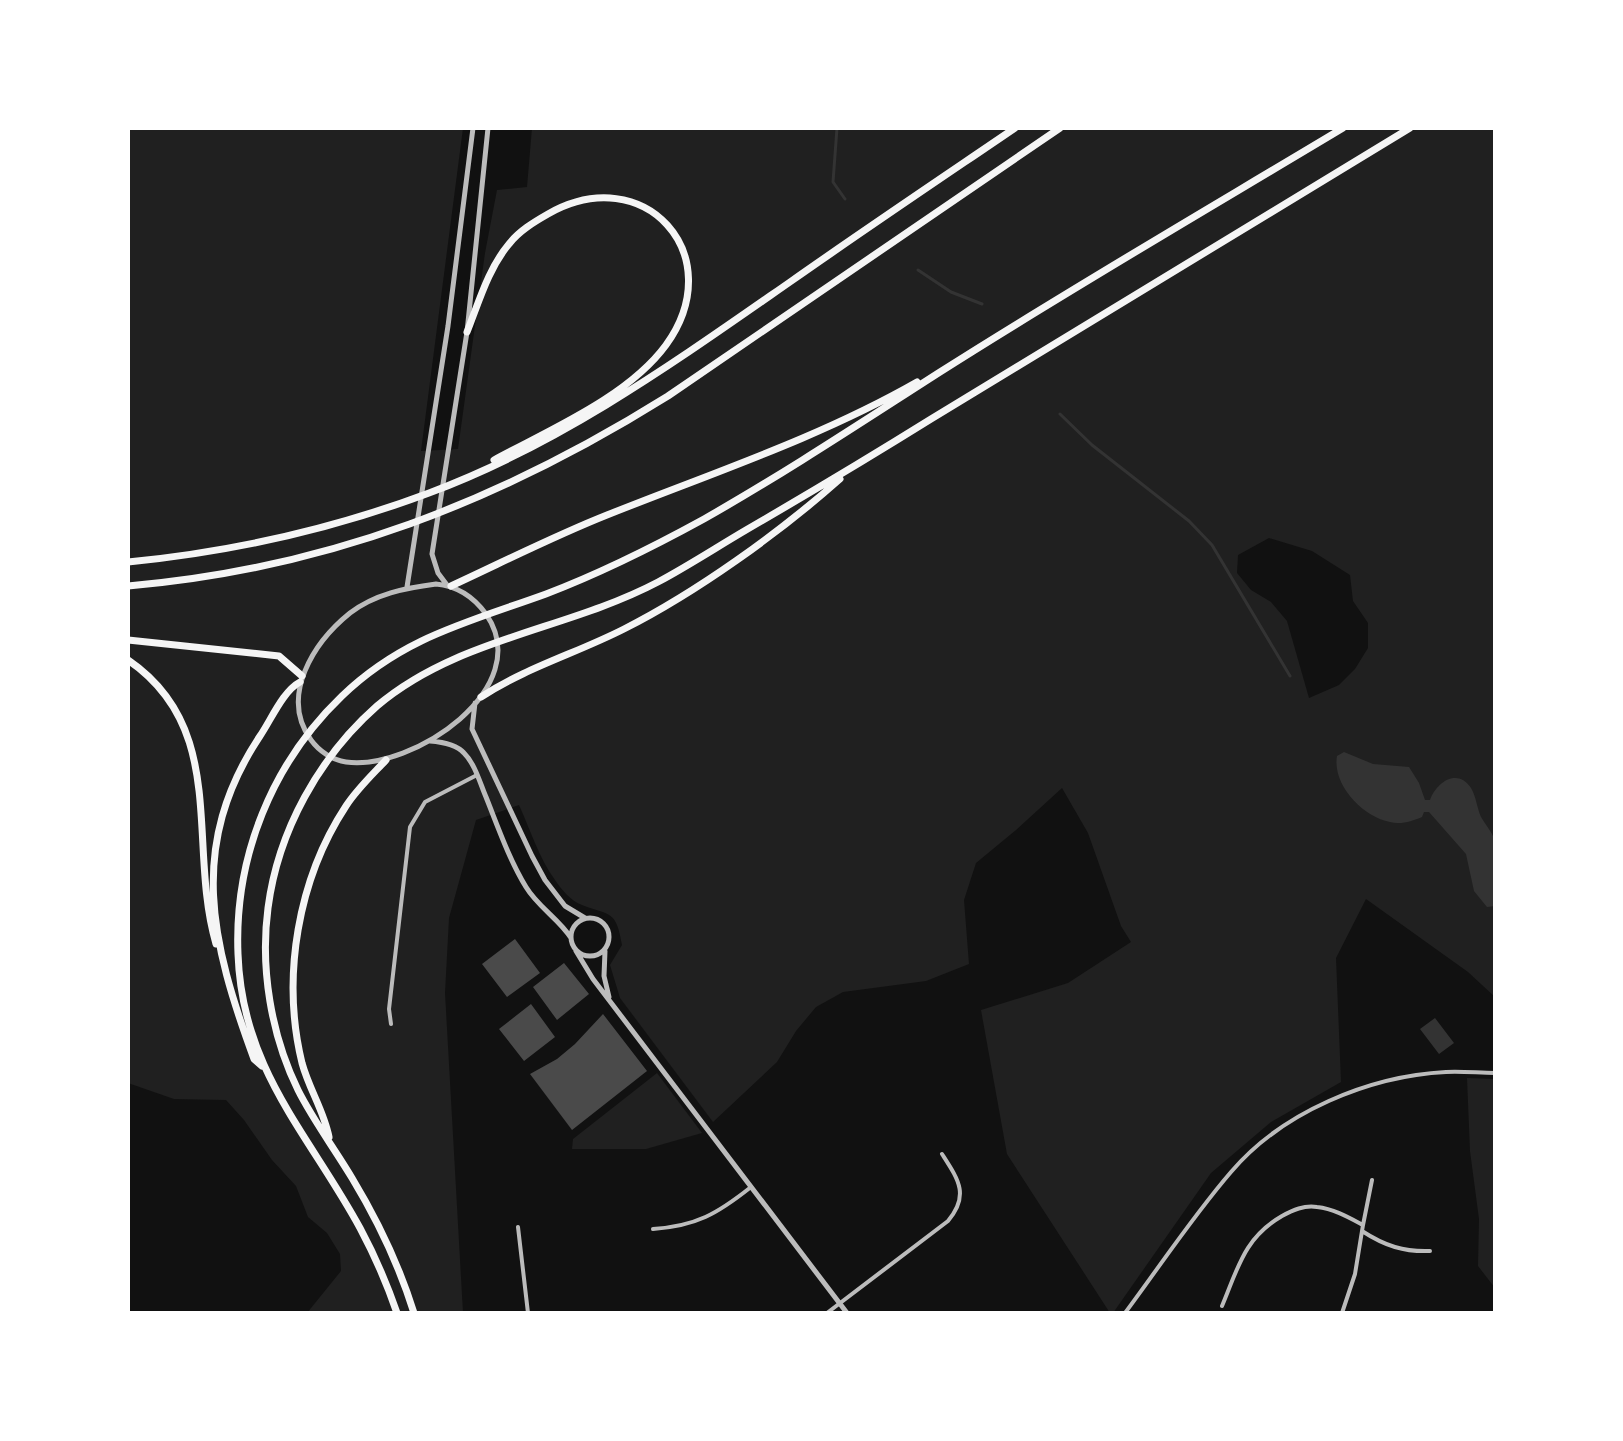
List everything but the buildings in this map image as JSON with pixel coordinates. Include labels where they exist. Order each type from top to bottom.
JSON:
[{"type":"highway","points":[[128,562],[270,540],[350,518],[431,493],[515,455],[616,400],[678,361],[1015,128]]},
{"type":"highway","points":[[128,586],[227,573],[356,544],[428,520],[524,477],[612,431],[668,396],[1060,128]]},
{"type":"highway","points":[[397,1313],[359,1226],[279,1100],[248,1022],[240,978],[239,907],[252,839],[282,771],[321,717],[366,675],[409,647],[473,617],[544,594],[609,568],[705,518],[1343,128]]},
{"type":"highway","points":[[414,1313],[392,1251],[373,1214],[298,1090],[279,1039],[269,993],[268,907],[282,847],[305,797],[338,746],[378,706],[427,672],[486,646],[623,599],[700,558],[1410,128]]},
{"type":"highway","points":[[431,493],[574,417],[629,382],[646,367],[665,347],[684,312],[689,286],[686,258],[669,226],[647,208],[613,197],[571,203],[530,224],[510,243],[490,272],[467,332]]},
{"type":"highway","points":[[449,586],[565,532],[850,418],[941,371]]},
{"type":"highway","points":[[478,700],[522,674],[625,629],[670,603],[723,569],[850,469]]},
{"type":"highway","points":[[128,640],[279,656],[301,679],[244,760],[230,788],[220,819],[213,878],[225,973]]},
{"type":"highway","points":[[128,660],[148,675],[165,694],[181,718],[193,746],[201,798],[204,890],[225,973],[254,1059],[265,1070]]},
{"type":"highway","points":[[330,1143],[327,1126],[307,1080],[298,1039],[293,986],[297,934],[307,891],[333,827],[355,794],[386,760]]},
{"type":"street","points":[[407,587],[448,326],[473,128]]},
{"type":"street","points":[[449,586],[438,573],[432,554],[467,332],[488,128]]},
{"type":"street","points":[[478,700],[429,741],[386,760],[363,763],[341,761],[323,752],[301,721],[299,701],[301,679],[313,653],[334,627],[372,599],[407,587],[449,586],[481,608],[496,633],[499,651],[496,668],[478,700],[472,729],[545,880],[565,906],[585,918],[599,920],[608,930],[610,937],[605,950],[604,976],[609,998]]},
{"type":"street","points":[[429,741],[442,742],[465,753],[515,867],[537,904],[565,929],[593,979],[847,1313]]},
{"type":"street","points":[[391,1024],[389,1009],[410,827],[425,802],[477,775]]},
{"type":"street","points":[[571,938],[574,926],[585,918]]},
{"type":"street","points":[[576,951],[591,957],[605,950]]},
{"type":"street","points":[[1125,1313],[1232,1170],[1273,1133],[1316,1108],[1361,1088],[1403,1077],[1446,1072],[1495,1073]]},
{"type":"street","points":[[827,1313],[948,1221],[958,1210],[961,1196],[959,1184],[942,1154]]},
{"type":"street","points":[[1342,1313],[1355,1274],[1372,1180]]},
{"type":"street","points":[[653,1229],[685,1226],[703,1219],[721,1210],[751,1187]]},
{"type":"street","points":[[1222,1306],[1247,1246],[1263,1228],[1294,1209],[1319,1207],[1334,1211],[1398,1249],[1430,1251]]},
{"type":"street","points":[[518,1227],[528,1313]]},
{"type":"shaded area","points":[[128,128],[463,128],[421,451],[458,449],[485,253],[497,190],[527,187],[532,128],[1495,128],[1495,997],[1468,972],[1366,899],[1336,958],[1341,1082],[1271,1122],[1211,1173],[1113,1313],[1110,1313],[1007,1154],[981,1010],[1068,983],[1131,942],[1121,926],[1088,833],[1062,788],[976,863],[964,900],[969,964],[926,981],[843,992],[816,1007],[796,1031],[777,1062],[713,1122],[620,998],[610,965],[622,945],[611,916],[578,903],[560,887],[544,862],[519,805],[476,820],[449,918],[445,993],[463,1313],[307,1313],[341,1271],[340,1254],[327,1233],[308,1217],[296,1186],[226,1100],[174,1099],[128,1083]],"holes":[[[1269,538],[1312,551],[1350,575],[1353,601],[1368,623],[1368,648],[1355,669],[1339,685],[1309,698],[1287,621],[1271,602],[1251,590],[1237,573],[1238,555]]]},
{"type":"shaded area","points":[[1344,752],[1373,764],[1409,767],[1425,800],[1430,800],[1437,788],[1448,780],[1453,778],[1465,782],[1473,791],[1481,817],[1495,843],[1495,906],[1487,907],[1474,891],[1466,854],[1429,812],[1410,821],[1394,823],[1360,807],[1339,778],[1337,756]]},
{"type":"shaded area","points":[[1435,1018],[1454,1043],[1439,1054],[1420,1029]]},
{"type":"shaded area","points":[[657,1073],[702,1133],[646,1149],[572,1149],[573,1139]]},
{"type":"shaded area","points":[[1467,1078],[1495,1079],[1495,1288],[1478,1266],[1479,1219],[1470,1151]]},
{"type":"waterway","points":[[837,128],[833,182],[845,199]]},
{"type":"waterway","points":[[918,270],[951,292],[982,304]]},
{"type":"waterway","points":[[1060,414],[1092,445],[1189,521],[1212,545],[1290,676]]}]
